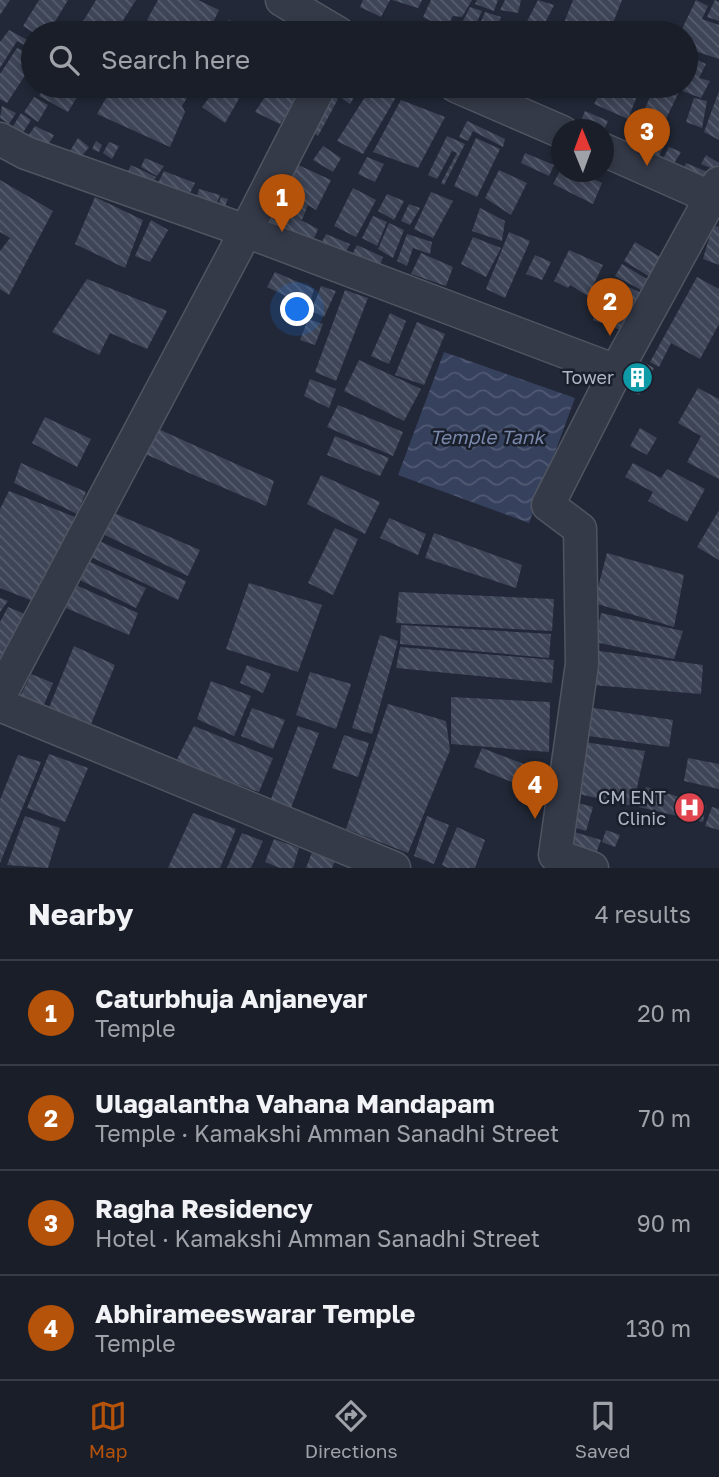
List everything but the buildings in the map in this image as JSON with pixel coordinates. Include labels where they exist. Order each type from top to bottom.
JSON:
[{"type":"street","points":[[282,0],[318,21]]},
{"type":"street","points":[[0,695],[247,231],[314,98]]},
{"type":"street","points":[[484,98],[551,127]]},
{"type":"street","points":[[0,139],[26,153],[247,231],[616,371]]},
{"type":"street","points":[[592,868],[553,862],[582,664],[580,529],[548,505],[616,371],[717,194],[614,154]]},
{"type":"street","points":[[0,705],[394,868]]},
{"type":"water","name":"Temple Tank","points":[[444,352],[575,398],[529,523],[398,475]]},
{"type":"place","name":"Ragha Residency","points":[[647,166]]},
{"type":"place","name":"Caturbhuja Anjaneyar","points":[[282,232]]},
{"type":"place","name":"Ulagalantha Vahana Mandapam","points":[[610,336]]},
{"type":"place","name":"Tower","points":[[637,378]]},
{"type":"place","name":"CM ENT Clinic","points":[[689,808]]},
{"type":"place","name":"Abhirameeswarar Temple","points":[[535,819]]}]
